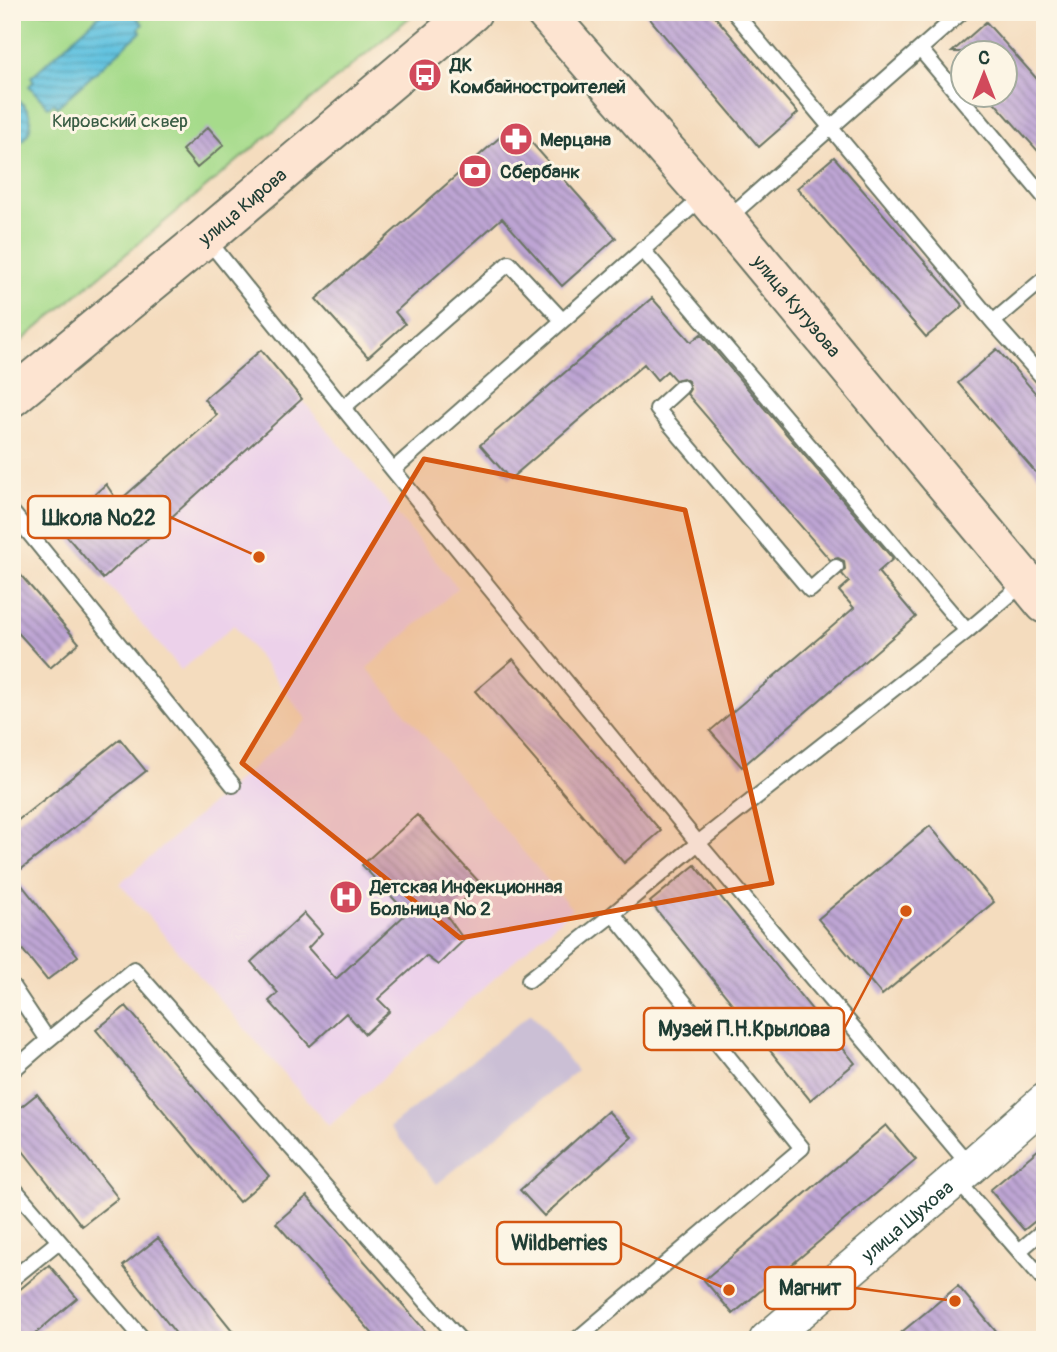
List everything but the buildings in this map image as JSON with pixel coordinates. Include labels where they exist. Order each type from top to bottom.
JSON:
[{"type":"main road","name":"улица Кутузова","points":[[545,12],[715,208],[1035,593]]},
{"type":"main road","name":"улица Кирова","points":[[12,397],[206,237],[466,14]]},
{"type":"street","name":"улица Шухова","points":[[767,1340],[1045,1101]]},
{"type":"lane","points":[[734,12],[993,322],[1045,380]]},
{"type":"lane","points":[[393,470],[642,249],[715,208],[830,128],[962,12]]},
{"type":"lane","points":[[920,49],[1045,198]]},
{"type":"lane","points":[[206,237],[963,1173],[1019,1251],[1045,1281]]},
{"type":"lane","points":[[642,249],[723,352],[877,532],[967,631]]},
{"type":"lane","points":[[343,408],[509,263],[562,320]]},
{"type":"lane","points":[[993,322],[1045,278]]},
{"type":"lane","points":[[681,387],[657,409],[810,590],[836,567]]},
{"type":"lane","points":[[12,512],[233,785]]},
{"type":"lane","points":[[529,980],[967,631],[1035,593]]},
{"type":"lane","points":[[576,1340],[803,1148],[613,914]]},
{"type":"lane","points":[[12,1071],[134,969],[460,1340]]},
{"type":"lane","points":[[12,986],[48,1040]]},
{"type":"lane","points":[[12,1185],[144,1340]]},
{"type":"lane","points":[[1019,1251],[1045,1229]]},
{"type":"lane","points":[[12,1279],[59,1241]]},
{"type":"highlighted area","points":[[424,459],[685,510],[772,883],[460,938],[242,763]]},
{"type":"shaded area","points":[[261,350],[458,588],[367,668],[572,909],[329,1126],[120,884],[307,720],[234,625],[181,670],[59,527],[106,484],[119,502],[216,415],[204,399]]},
{"type":"shaded area","points":[[531,1013],[577,1071],[437,1184],[390,1127]]},
{"type":"green space","name":"Кировский сквер","points":[[12,12],[416,12],[12,349]]},
{"type":"water","points":[[103,12],[132,12],[143,24],[139,28],[141,32],[57,107],[54,103],[48,107],[29,86],[34,81],[31,77]]},
{"type":"water","points":[[12,97],[26,108],[31,122],[26,137],[12,147]]},
{"type":"place","name":"ДК Комбайностроителей","points":[[425,75]]},
{"type":"place","name":"Мерцана","points":[[516,139]]},
{"type":"place","name":"Сбербанк","points":[[475,171]]},
{"type":"place","name":"Школа №22","points":[[259,557]]},
{"type":"place","name":"Детская Инфекционная Больница № 2","points":[[346,897]]},
{"type":"place","name":"Музей П.Н.Крылова","points":[[906,911]]},
{"type":"place","name":"Wildberries","points":[[729,1290]]},
{"type":"place","name":"Магнит","points":[[955,1301]]}]
